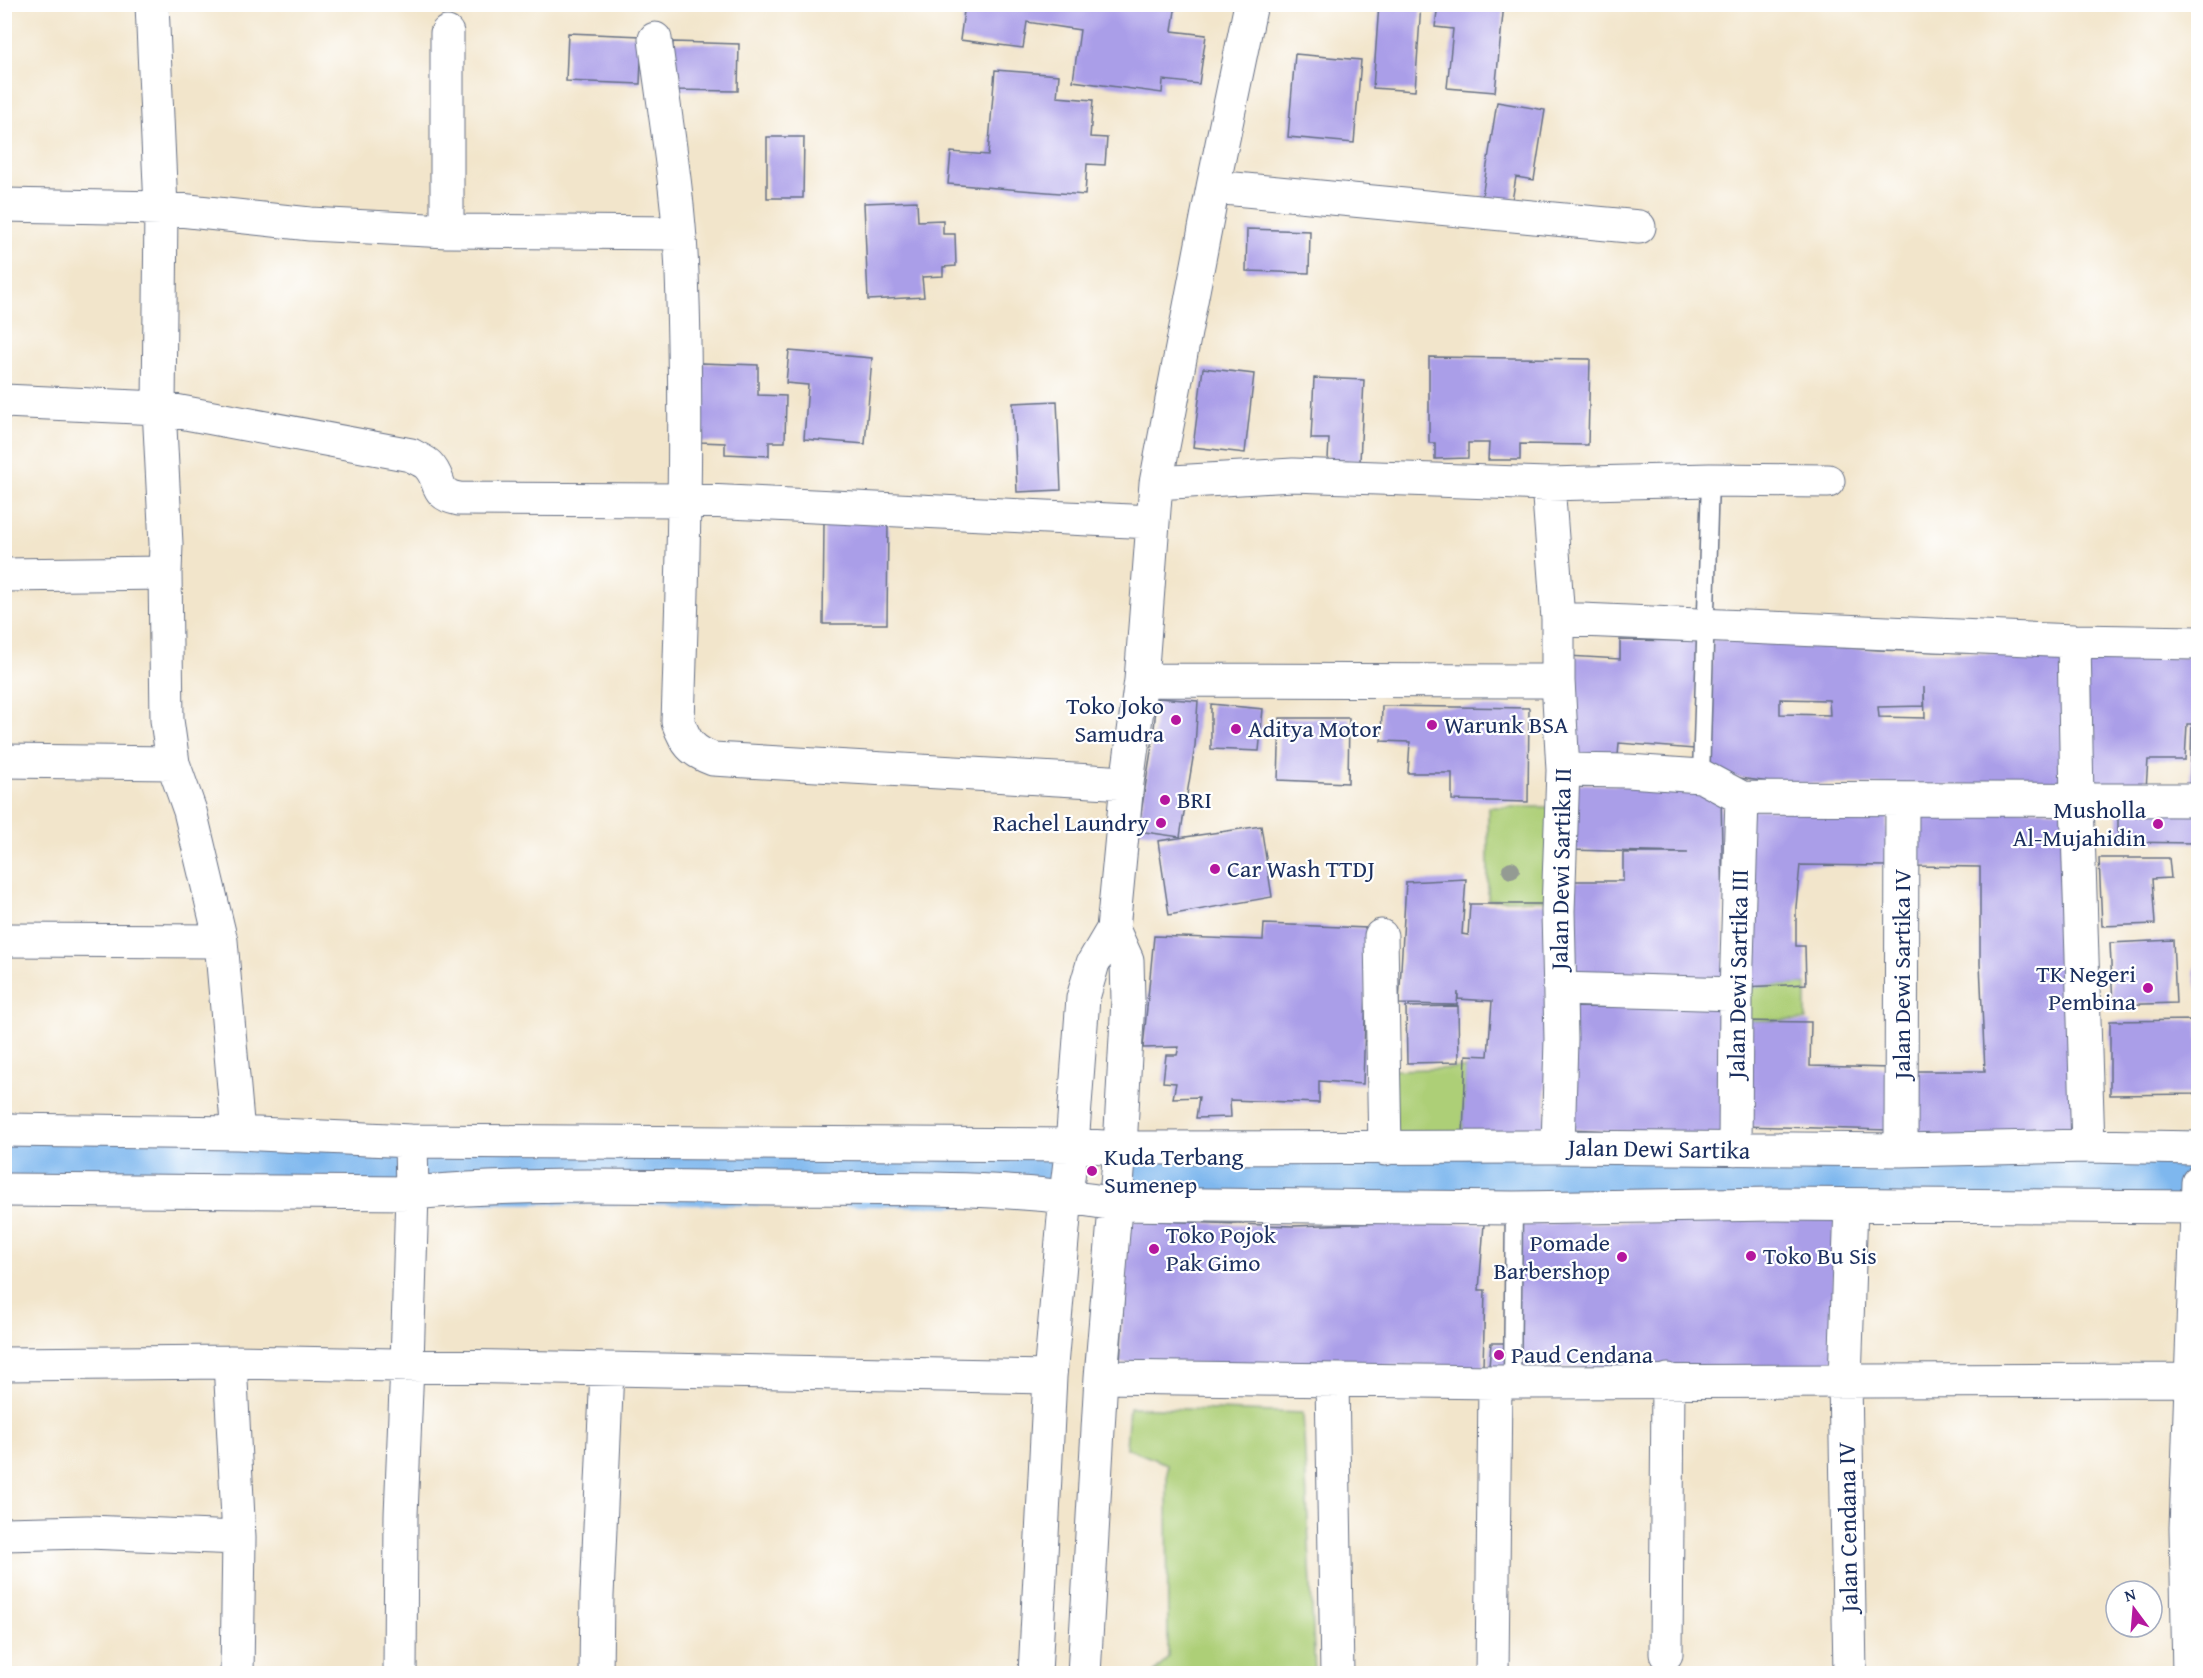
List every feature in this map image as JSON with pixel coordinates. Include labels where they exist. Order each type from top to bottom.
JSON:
[{"type":"street","points":[[152,4],[161,208],[159,408],[166,544],[167,720],[173,763],[189,811],[221,941],[238,1133]]},
{"type":"street","points":[[1035,1674],[1050,1377],[1083,998],[1093,963],[1113,929],[1127,783],[1141,680],[1156,483],[1251,4]]},
{"type":"street","points":[[447,33],[447,231]]},
{"type":"street","points":[[655,39],[679,233],[682,285],[686,501],[678,722],[685,739],[697,753],[713,759],[1127,783]]},
{"type":"street","points":[[1213,187],[1639,227]]},
{"type":"street","points":[[4,205],[161,208],[310,224],[447,231],[679,233]]},
{"type":"street","points":[[4,401],[159,408],[411,455],[428,464],[439,489],[447,496],[459,499],[686,501],[1152,522]]},
{"type":"street","points":[[1156,483],[1293,475],[1548,484],[1710,480],[1828,481]]},
{"type":"street","name":"Jalan Dewi Sartika II","points":[[1548,484],[1558,619],[1558,681],[1563,770],[1558,911],[1561,1039],[1558,1147]]},
{"type":"street","points":[[4,575],[165,573]]},
{"type":"street","points":[[1558,619],[2074,641],[2199,643]]},
{"type":"street","points":[[2074,641],[2088,1146]]},
{"type":"street","points":[[1141,680],[1558,681]]},
{"type":"street","points":[[4,760],[173,763]]},
{"type":"street","points":[[1563,770],[1628,771],[1701,776],[1742,798],[2199,800]]},
{"type":"street","name":"Jalan Dewi Sartika III","points":[[1735,1149],[1736,994],[1742,798]]},
{"type":"street","name":"Jalan Dewi Sartika IV","points":[[1901,1150],[1902,799]]},
{"type":"street","points":[[1084,1674],[1101,1377],[1120,1148],[1128,1000],[1127,960],[1113,929]]},
{"type":"street","points":[[1381,936],[1385,1149]]},
{"type":"street","points":[[4,940],[221,941]]},
{"type":"street","points":[[1560,989],[1736,994]]},
{"type":"street","name":"Jalan Dewi Sartika","points":[[4,1130],[238,1133],[411,1143],[1072,1145],[1120,1148],[1385,1149],[1558,1147],[1901,1150],[2088,1146],[2199,1148]]},
{"type":"street","points":[[400,1674],[401,1515],[412,1192],[411,1143]]},
{"type":"street","points":[[4,1190],[412,1192],[464,1188],[556,1186],[944,1190],[1066,1196],[1115,1204],[1514,1208],[2198,1199],[2189,1674]]},
{"type":"street","name":"Jalan Cendana IV","points":[[1850,1674],[1845,1380],[1851,1204]]},
{"type":"street","points":[[4,1364],[230,1362],[407,1364],[607,1370],[1050,1377]]},
{"type":"street","points":[[230,1362],[239,1538],[237,1674]]},
{"type":"street","points":[[596,1674],[597,1596],[607,1370]]},
{"type":"street","points":[[1101,1377],[1332,1382],[2195,1380]]},
{"type":"street","points":[[1666,1654],[1668,1380]]},
{"type":"street","points":[[1332,1382],[1337,1674]]},
{"type":"street","points":[[1492,1674],[1503,1382]]},
{"type":"street","points":[[4,1534],[88,1532],[239,1538]]},
{"type":"lane","points":[[1701,776],[1710,480]]},
{"type":"lane","points":[[1503,1382],[1514,1208]]},
{"type":"green space","points":[[1488,807],[1549,807],[1548,900],[1488,900]]},
{"type":"green space","points":[[1806,984],[1806,1020],[1744,1021],[1744,987]]},
{"type":"green space","points":[[1466,1068],[1463,1135],[1395,1134],[1393,1070]]},
{"type":"green space","points":[[1129,1407],[1303,1413],[1315,1673],[1154,1673],[1168,1658],[1167,1464],[1126,1448]]},
{"type":"building","points":[[965,4],[1176,4],[1172,31],[1206,35],[1199,84],[1163,80],[1162,93],[1073,81],[1080,30],[1027,22],[1023,48],[960,40]]},
{"type":"building","points":[[1379,4],[1421,4],[1415,91],[1373,88]]},
{"type":"building","points":[[1438,4],[1504,4],[1495,92],[1447,88],[1453,29],[1435,27]]},
{"type":"building","points":[[568,33],[642,36],[640,84],[566,81]]},
{"type":"building","points":[[673,42],[739,44],[738,91],[672,90]]},
{"type":"building","points":[[1295,54],[1361,60],[1354,143],[1288,137]]},
{"type":"building","points":[[995,70],[1059,75],[1057,97],[1093,100],[1090,137],[1107,138],[1105,165],[1087,164],[1085,195],[948,184],[951,152],[988,155]]},
{"type":"building","points":[[1497,102],[1545,110],[1534,180],[1516,177],[1512,201],[1482,197]]},
{"type":"building","points":[[767,137],[804,137],[803,198],[767,198]]},
{"type":"building","points":[[917,201],[918,221],[943,220],[943,234],[955,234],[956,266],[943,267],[943,276],[922,277],[924,297],[868,300],[864,203]]},
{"type":"building","points":[[1247,229],[1310,231],[1309,273],[1246,271]]},
{"type":"building","points":[[789,351],[872,358],[865,444],[804,439],[808,385],[786,383]]},
{"type":"building","points":[[1429,357],[1590,359],[1588,445],[1520,444],[1520,460],[1488,460],[1489,443],[1468,443],[1468,458],[1435,459],[1435,443],[1429,443]]},
{"type":"building","points":[[701,363],[758,365],[758,395],[786,396],[785,442],[769,442],[769,456],[725,454],[725,443],[700,442]]},
{"type":"building","points":[[1203,368],[1254,374],[1245,453],[1193,447]]},
{"type":"building","points":[[1314,378],[1364,380],[1360,461],[1328,460],[1329,439],[1311,439]]},
{"type":"building","points":[[1057,401],[1061,490],[1017,492],[1013,403]]},
{"type":"building","points":[[824,522],[888,522],[887,624],[823,624]]},
{"type":"building","points":[[1712,639],[1878,650],[2064,656],[2065,788],[1778,783],[1716,775],[1709,770]],"holes":[[[1924,687],[1925,718],[1879,717],[1878,707],[1924,706]],[[1780,699],[1829,700],[1830,715],[1780,714]]]},
{"type":"building","points":[[1620,640],[1697,641],[1694,749],[1619,743],[1618,756],[1570,754],[1568,656],[1620,659]]},
{"type":"building","points":[[2082,657],[2198,657],[2198,787],[2190,787],[2192,724],[2187,724],[2185,760],[2148,760],[2146,789],[2079,786]]},
{"type":"building","points":[[1157,698],[1198,701],[1195,746],[1180,837],[1138,831],[1153,739]]},
{"type":"building","name":"Aditya Motor","points":[[1211,704],[1263,709],[1259,751],[1211,749]]},
{"type":"building","points":[[1382,706],[1529,708],[1528,802],[1452,800],[1452,773],[1408,773],[1410,742],[1381,741]]},
{"type":"building","points":[[1280,718],[1349,718],[1348,783],[1278,780]]},
{"type":"building","points":[[1571,783],[1721,790],[1724,982],[1566,980],[1566,881],[1623,881],[1623,853],[1688,853],[1569,850]]},
{"type":"building","name":"Musholla Al-Mujahidin","points":[[2118,805],[2198,806],[2198,843],[2118,842]]},
{"type":"building","points":[[1915,806],[2064,810],[2077,1134],[1914,1139],[1911,1071],[1985,1071],[1980,964],[1980,867],[1914,866]]},
{"type":"building","points":[[1747,809],[1887,813],[1887,866],[1800,865],[1796,907],[1796,946],[1805,946],[1806,984],[1744,987]]},
{"type":"building","name":"Car Wash TTDJ","points":[[1261,826],[1272,897],[1169,915],[1158,841]]},
{"type":"building","points":[[2099,858],[2169,858],[2171,878],[2152,879],[2155,924],[2102,926]]},
{"type":"building","points":[[1466,879],[1462,934],[1468,935],[1470,904],[1548,904],[1545,1139],[1463,1135],[1466,1055],[1488,1056],[1492,1001],[1458,999],[1458,992],[1457,1005],[1399,1004],[1406,882]]},
{"type":"building","points":[[1264,924],[1368,928],[1363,1084],[1319,1081],[1319,1103],[1230,1100],[1231,1117],[1196,1118],[1199,1097],[1173,1098],[1176,1083],[1163,1082],[1166,1055],[1177,1055],[1179,1047],[1143,1048],[1154,936],[1263,940]]},
{"type":"building","points":[[2173,940],[2176,1003],[2113,1005],[2110,943]]},
{"type":"building","points":[[2198,955],[2198,993],[2194,974]]},
{"type":"building","points":[[1571,999],[1727,1004],[1725,1136],[1568,1129]]},
{"type":"building","points":[[1458,1006],[1459,1062],[1407,1063],[1406,1007]]},
{"type":"building","points":[[2198,1020],[2198,1094],[2110,1095],[2110,1021]]},
{"type":"building","points":[[1744,1021],[1811,1022],[1810,1066],[1890,1068],[1888,1130],[1741,1126]]},
{"type":"building","points":[[1835,1219],[1833,1370],[1514,1367],[1520,1224]]},
{"type":"building","points":[[1129,1220],[1293,1226],[1385,1223],[1484,1224],[1479,1290],[1485,1290],[1483,1367],[1120,1363]]},
{"type":"building","name":"Paud Cendana","points":[[1491,1343],[1509,1343],[1508,1367],[1489,1367]]},
{"type":"waterway","points":[[4,1163],[382,1171],[446,1169],[1048,1173]]},
{"type":"waterway","points":[[1138,1177],[1788,1172],[2198,1172]]},
{"type":"place","name":"Toko Joko Samudra","points":[[1176,720]]},
{"type":"place","name":"Warunk BSA","points":[[1432,725]]},
{"type":"place","name":"Aditya Motor","points":[[1236,729]]},
{"type":"place","name":"BRI","points":[[1165,800]]},
{"type":"place","name":"Rachel Laundry","points":[[1161,823]]},
{"type":"place","name":"Musholla Al-Mujahidin","points":[[2158,824]]},
{"type":"place","name":"Car Wash TTDJ","points":[[1215,869]]},
{"type":"place","name":"TK Negeri Pembina","points":[[2148,988]]},
{"type":"place","name":"Kuda Terbang Sumenep","points":[[1092,1171]]},
{"type":"place","name":"Toko Pojok Pak Gimo","points":[[1154,1249]]},
{"type":"place","name":"Toko Bu Sis","points":[[1751,1256]]},
{"type":"place","name":"Pomade Barbershop","points":[[1622,1257]]},
{"type":"place","name":"Paud Cendana","points":[[1499,1355]]}]
